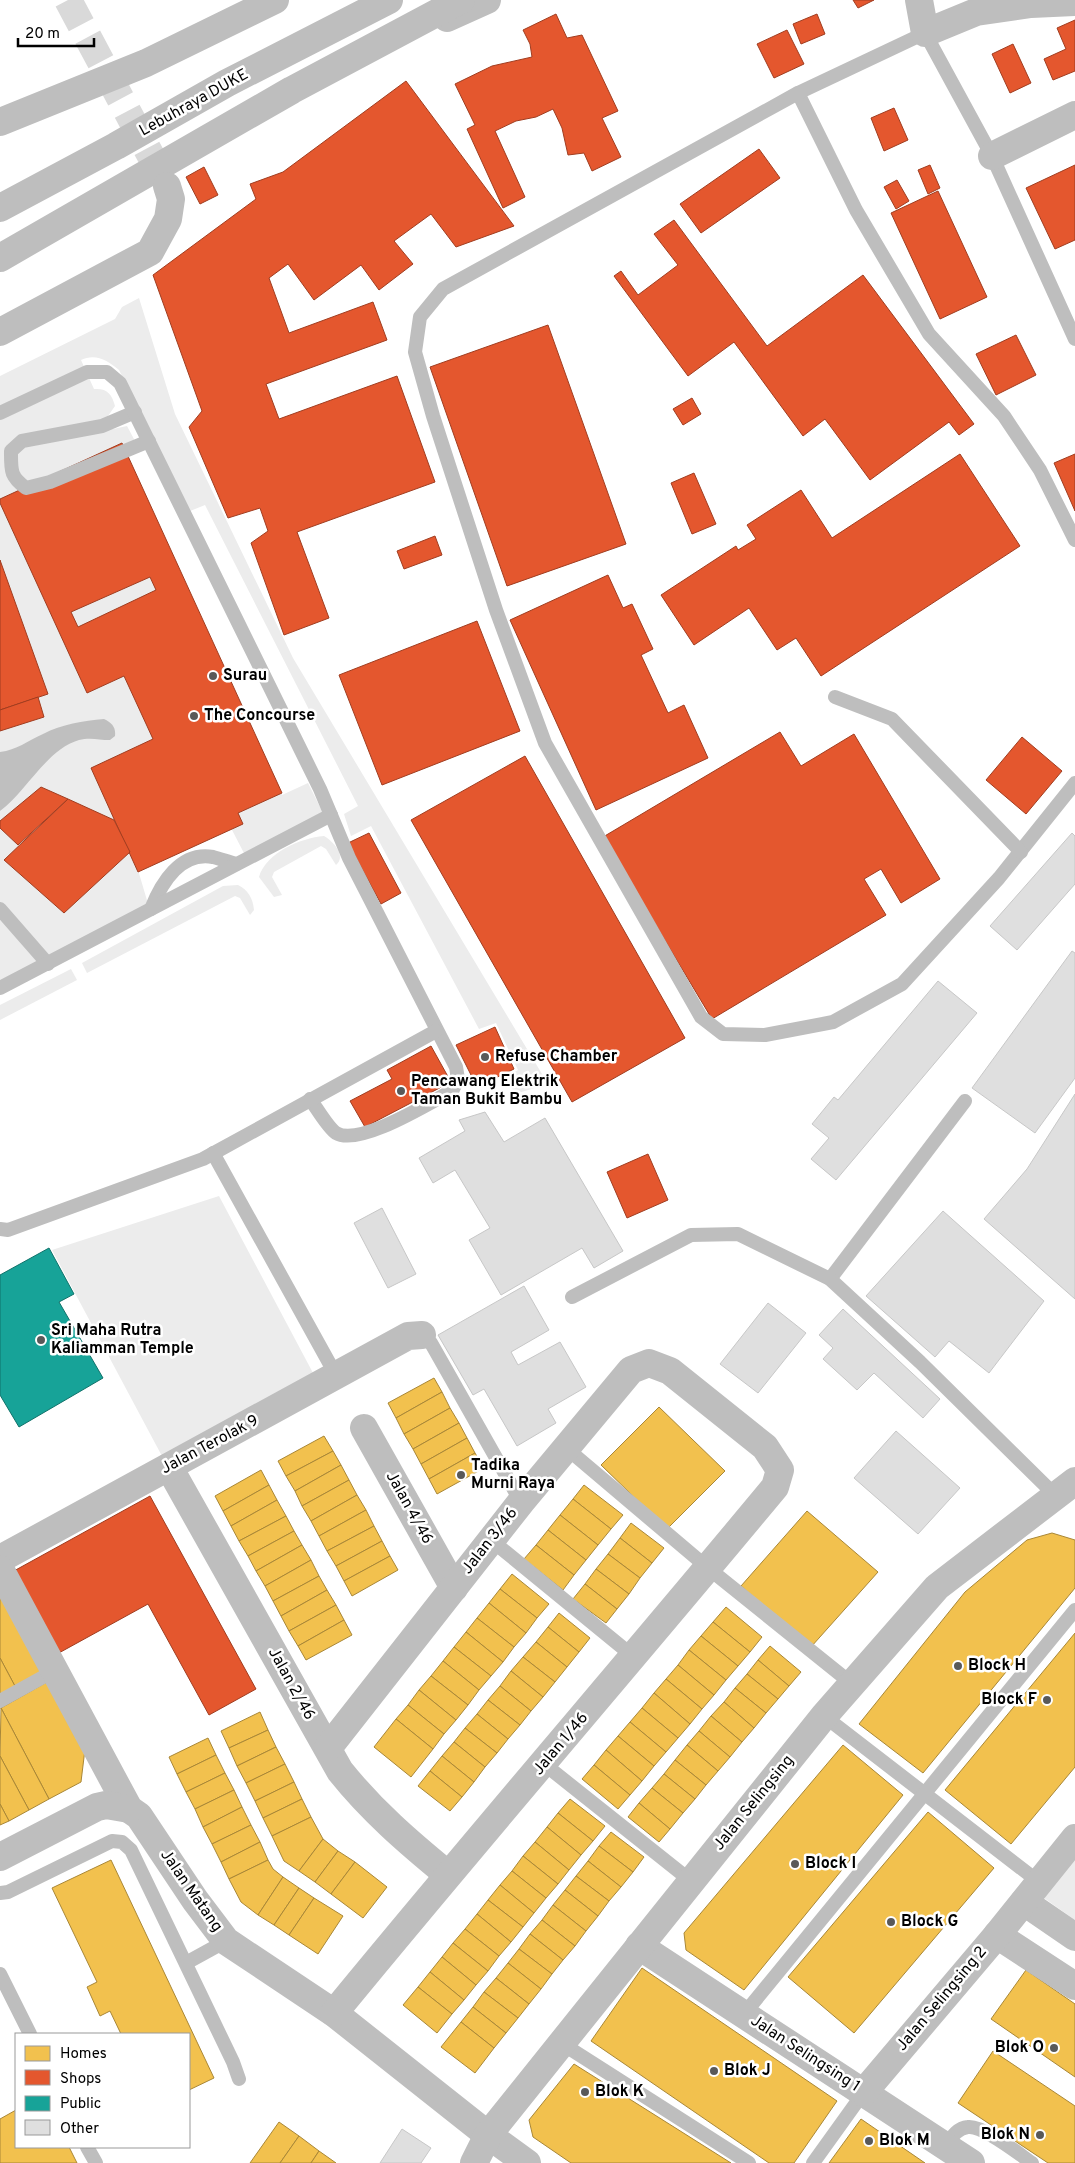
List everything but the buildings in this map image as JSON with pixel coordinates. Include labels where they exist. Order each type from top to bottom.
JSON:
[{"type":"main road","points":[[146,63],[249,0]]},
{"type":"main road","points":[[0,122],[146,63],[275,0]]},
{"type":"main road","name":"Lebuhraya DUKE","points":[[0,208],[116,146],[227,83],[389,0]]},
{"type":"main road","points":[[292,90],[487,0]]},
{"type":"main road","points":[[919,0],[925,33],[976,12],[1030,4],[1075,2]]},
{"type":"main road","points":[[0,258],[292,90],[452,4]]},
{"type":"main road","points":[[992,156],[1075,115]]},
{"type":"main road","points":[[0,332],[150,252],[168,219],[171,199],[167,186]]},
{"type":"main road","name":"Jalan Terolak 9","points":[[0,1559],[337,1377],[408,1336],[422,1335]]},
{"type":"main road","name":"Jalan 3/46","points":[[328,1748],[565,1447],[631,1370],[649,1363],[670,1371],[765,1447],[780,1470]]},
{"type":"main road","name":"Jalan 4/46","points":[[364,1428],[454,1588]]},
{"type":"main road","name":"Jalan 2/46","points":[[169,1467],[340,1771],[359,1795],[397,1833],[447,1874]]},
{"type":"main road","name":"Jalan 1/46","points":[[334,2013],[447,1874],[544,1764],[775,1487],[780,1470]]},
{"type":"main road","name":"Jalan Selingsing","points":[[474,2163],[488,2135],[851,1683],[937,1587],[1069,1493]]},
{"type":"main road","name":"Jalan Matang","points":[[0,1569],[129,1808],[139,1816],[195,1900],[226,1941],[334,2013],[488,2135],[527,2163]]},
{"type":"main road","points":[[0,1857],[97,1807],[106,1804],[129,1808]]},
{"type":"main road","name":"Jalan Selingsing 2","points":[[864,2092],[997,1935],[1075,1838]]},
{"type":"main road","points":[[1032,1892],[1075,1937]]},
{"type":"main road","points":[[997,1935],[1075,1986]]},
{"type":"main road","name":"Jalan Selingsing 1","points":[[639,1946],[971,2163]]},
{"type":"lane","points":[[1075,339],[992,156],[925,33],[798,93],[443,289],[420,317],[415,352],[433,416],[496,610],[545,743],[700,1017],[723,1034],[765,1035],[833,1022],[902,984],[1021,852],[1075,783]]},
{"type":"lane","points":[[798,93],[856,210],[929,334],[1004,416],[1040,470],[1075,540]]},
{"type":"lane","points":[[0,413],[87,372],[108,372],[120,383],[320,789],[349,858],[456,1067],[458,1079],[452,1091],[370,1132],[353,1137],[336,1132],[310,1099]]},
{"type":"lane","points":[[134,412],[102,426],[22,441],[11,451],[14,478],[26,488],[50,482],[149,441]]},
{"type":"lane","points":[[835,697],[892,719],[1021,852]]},
{"type":"lane","points":[[0,988],[331,815]]},
{"type":"lane","points":[[151,909],[159,889],[172,872],[188,860],[211,856],[236,864]]},
{"type":"lane","points":[[0,909],[48,964]]},
{"type":"lane","points":[[0,1229],[8,1230],[203,1159],[436,1031]]},
{"type":"lane","points":[[830,1278],[965,1101]]},
{"type":"lane","points":[[213,1153],[337,1377]]},
{"type":"lane","points":[[572,1297],[691,1235],[738,1234],[830,1278],[920,1362],[1069,1493]]},
{"type":"lane","points":[[422,1335],[431,1343],[521,1502]]},
{"type":"lane","points":[[565,1447],[708,1568],[851,1683]]},
{"type":"lane","points":[[491,1540],[634,1657]]},
{"type":"lane","points":[[744,2014],[1075,1610]]},
{"type":"lane","points":[[0,1701],[54,1671]]},
{"type":"lane","points":[[824,1716],[925,1793],[1032,1892]]},
{"type":"lane","points":[[544,1764],[691,1882]]},
{"type":"lane","points":[[0,1893],[8,1892],[112,1841],[122,1842],[131,1850],[233,2062],[239,2079]]},
{"type":"lane","points":[[186,1963],[226,1941]]},
{"type":"lane","points":[[0,1974],[30,2033]]},
{"type":"lane","points":[[561,2043],[749,2163]]},
{"type":"lane","name":"Jalan Selingsing 2","points":[[812,2163],[864,2092]]},
{"type":"lane","points":[[946,2146],[955,2132],[968,2127],[978,2128],[1032,2163]]},
{"type":"lane","points":[[88,2148],[96,2163]]},
{"type":"shaded area","points":[[139,298],[175,414],[293,658],[548,1084],[515,1094],[506,1077],[518,1070],[496,1023],[479,1029],[371,826],[351,836],[344,814],[358,806],[205,505],[190,511],[119,370],[106,361],[92,357],[81,360],[94,389],[106,391],[112,398],[115,406],[108,416],[113,429],[127,426],[135,441],[121,447],[282,795],[308,783],[324,815],[246,857],[231,828],[138,870],[149,907],[0,984],[0,376],[115,319],[122,307]]},
{"type":"shaded area","points":[[104,719],[113,726],[115,736],[110,740],[83,739],[67,745],[47,761],[10,803],[0,811],[0,752],[17,747],[65,725]]},
{"type":"shaded area","points":[[324,836],[338,849],[340,857],[336,865],[326,849],[321,846],[274,872],[272,877],[282,895],[274,897],[259,877],[263,868],[276,854],[285,848],[305,840]]},
{"type":"shaded area","points":[[238,885],[245,889],[251,898],[254,910],[250,915],[240,898],[235,896],[87,973],[82,963],[223,886]]},
{"type":"shaded area","points":[[71,969],[77,980],[0,1020],[0,1005]]},
{"type":"shaded area","points":[[219,1196],[313,1373],[163,1458],[52,1250]]},
{"type":"shaded area","points":[[1075,1859],[1075,1920],[1044,1898]]},
{"type":"tunnel","points":[[68,0],[167,186]]},
{"type":"place","name":"Surau","points":[[213,676]]},
{"type":"place","name":"The Concourse","points":[[194,716]]},
{"type":"place","name":"Refuse Chamber","points":[[485,1057]]},
{"type":"place","name":"Pencawang Elektrik Taman Bukit Bambu","points":[[401,1091]]},
{"type":"place","name":"Sri Maha Rutra Kaliamman Temple","points":[[41,1340]]},
{"type":"place","name":"Tadika Murni Raya","points":[[461,1475]]},
{"type":"place","name":"Block H","points":[[958,1666]]},
{"type":"place","name":"Block F","points":[[1047,1700]]},
{"type":"place","name":"Block I","points":[[795,1864]]},
{"type":"place","name":"Block G","points":[[891,1922]]},
{"type":"place","name":"Blok O","points":[[1054,2048]]},
{"type":"place","name":"Blok J","points":[[714,2071]]},
{"type":"place","name":"Blok K","points":[[585,2092]]},
{"type":"place","name":"Blok N","points":[[1040,2135]]},
{"type":"place","name":"Blok M","points":[[869,2141]]}]
